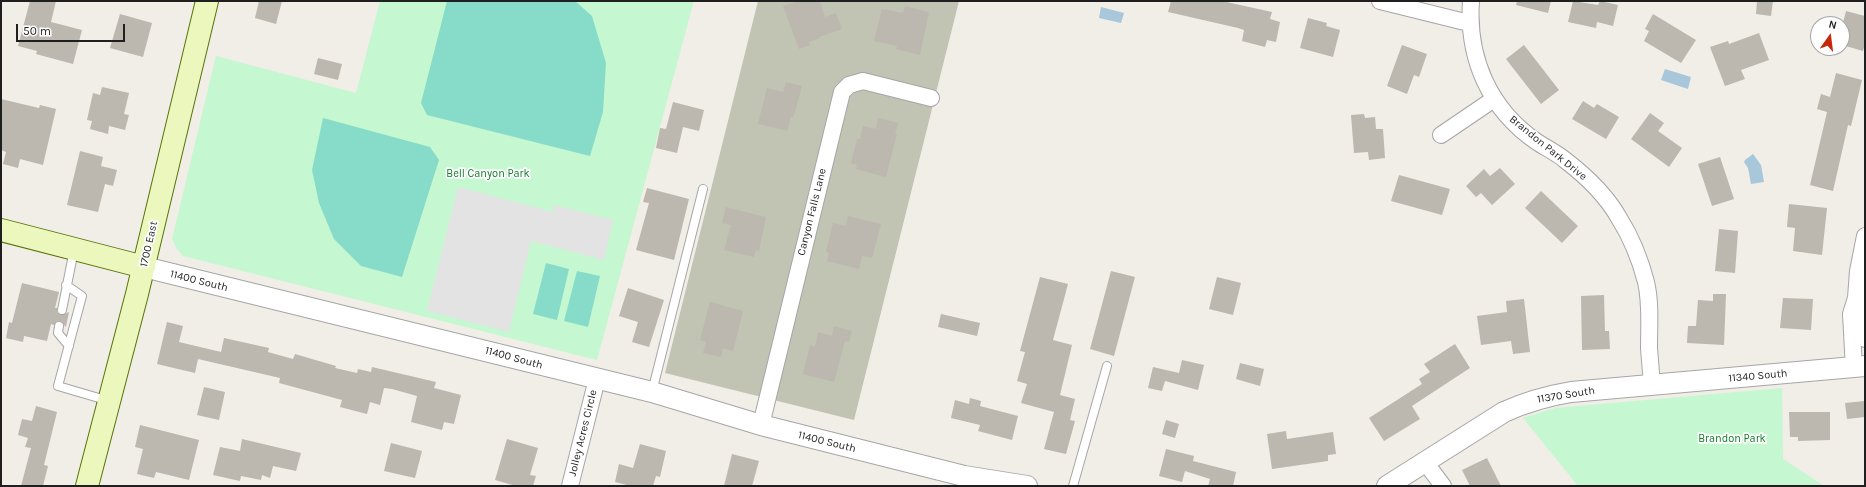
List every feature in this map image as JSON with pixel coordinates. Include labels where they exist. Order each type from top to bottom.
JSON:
[{"type":"main road","name":"1700 East","points":[[87,486],[144,267],[207,1]]},
{"type":"main road","name":"11400 South","points":[[1,230],[144,267]]},
{"type":"street","points":[[1380,1],[1469,23]]},
{"type":"street","name":"Brandon Park Drive","points":[[1471,1],[1469,23],[1473,49],[1481,74],[1494,99],[1513,122],[1536,142],[1565,160],[1595,186],[1618,216],[1635,248],[1646,283],[1652,385]]},
{"type":"street","name":"Canyon Falls Lane","points":[[761,425],[842,92],[849,85],[863,81],[931,98]]},
{"type":"street","points":[[1441,135],[1494,99]]},
{"type":"street","points":[[1860,367],[1850,320],[1852,308],[1856,298],[1858,271],[1865,236]]},
{"type":"street","name":"11400 South","points":[[144,267],[652,392],[761,425],[964,476],[1027,486]]},
{"type":"street","points":[[1856,298],[1862,313],[1865,339]]},
{"type":"street","name":"11340 South","points":[[1652,385],[1860,367]]},
{"type":"street","name":"Jolley Acres Circle","points":[[570,486],[597,379]]},
{"type":"street","name":"11370 South","points":[[1425,462],[1504,412],[1525,402],[1571,392],[1652,385]]},
{"type":"street","points":[[1387,486],[1425,462],[1442,486]]},
{"type":"lane","points":[[652,392],[703,189]]},
{"type":"lane","points":[[62,310],[74,249]]},
{"type":"lane","points":[[66,285],[82,296],[58,386],[108,401]]},
{"type":"lane","points":[[59,326],[58,333],[68,346]]},
{"type":"lane","points":[[1073,486],[1107,366]]},
{"type":"shaded area","points":[[447,1],[575,1],[592,16],[606,63],[603,112],[590,156],[427,115],[421,103]]},
{"type":"shaded area","points":[[758,1],[959,1],[854,420],[665,373]]},
{"type":"shaded area","points":[[1101,7],[1124,13],[1121,23],[1099,18]]},
{"type":"shaded area","points":[[1665,69],[1691,77],[1688,89],[1661,80]]},
{"type":"shaded area","points":[[323,118],[430,147],[439,160],[402,277],[361,266],[334,239],[319,203],[312,170]]},
{"type":"shaded area","points":[[1753,154],[1761,165],[1764,182],[1751,184],[1748,168],[1744,162]]},
{"type":"shaded area","points":[[458,187],[553,212],[554,205],[613,220],[604,260],[531,241],[509,332],[427,311]]},
{"type":"shaded area","points":[[546,263],[569,269],[557,320],[533,314]]},
{"type":"shaded area","points":[[577,271],[600,276],[588,327],[564,321]]},
{"type":"green space","name":"Bell Canyon Park","points":[[380,1],[694,1],[597,360],[183,256],[177,249],[172,239],[216,56],[356,93]]},
{"type":"green space","name":"Brandon Park","points":[[1782,388],[1783,459],[1824,486],[1578,486],[1523,418],[1555,408]]},
{"type":"building","points":[[30,1],[56,1],[51,22],[82,30],[73,64],[36,54],[37,51],[18,46]]},
{"type":"building","points":[[259,1],[282,1],[276,24],[255,18]]},
{"type":"building","points":[[799,1],[820,1],[825,17],[836,13],[842,29],[819,37],[820,38],[809,42],[810,45],[799,49],[783,6]]},
{"type":"building","points":[[1171,1],[1222,1],[1272,12],[1270,19],[1280,22],[1276,42],[1267,40],[1265,47],[1242,41],[1244,30],[1168,12]]},
{"type":"building","points":[[1517,1],[1551,1],[1548,13],[1516,5]]},
{"type":"building","points":[[1573,1],[1598,5],[1600,1],[1618,5],[1613,26],[1597,22],[1596,28],[1568,22]]},
{"type":"building","points":[[1757,1],[1773,1],[1771,16],[1756,14]]},
{"type":"building","points":[[905,6],[929,12],[920,55],[896,49],[897,46],[874,41],[882,9],[903,13]]},
{"type":"building","points":[[1846,11],[1865,16],[1865,44],[1863,51],[1850,47],[1850,16],[1845,16]]},
{"type":"building","points":[[120,14],[152,23],[143,57],[110,48]]},
{"type":"building","points":[[1653,14],[1696,40],[1681,63],[1644,41],[1649,31],[1645,29]]},
{"type":"building","points":[[1308,18],[1327,23],[1326,26],[1340,30],[1333,57],[1300,48]]},
{"type":"building","points":[[1759,33],[1769,60],[1741,70],[1745,79],[1725,86],[1710,47],[1728,41],[1729,44]]},
{"type":"building","points":[[1402,45],[1427,54],[1419,77],[1414,75],[1407,94],[1387,86]]},
{"type":"building","points":[[1524,45],[1559,90],[1541,104],[1506,59]]},
{"type":"building","points":[[318,58],[342,64],[338,80],[314,74]]},
{"type":"building","points":[[1836,73],[1862,80],[1851,126],[1848,125],[1833,191],[1810,185],[1827,112],[1817,109],[1821,94],[1830,97]]},
{"type":"building","points":[[786,82],[802,86],[795,112],[793,117],[791,117],[787,131],[758,124],[767,88],[783,92]]},
{"type":"building","points":[[102,87],[129,93],[124,114],[129,115],[125,130],[109,126],[108,134],[90,129],[92,121],[87,120],[93,93],[100,95]]},
{"type":"building","points":[[1,99],[39,108],[40,105],[56,109],[43,165],[20,159],[18,168],[3,164],[6,152],[1,150]]},
{"type":"building","points":[[1583,101],[1594,108],[1597,104],[1619,117],[1606,139],[1572,119]]},
{"type":"building","points":[[673,102],[704,110],[699,131],[683,127],[677,153],[656,148],[660,128],[666,129]]},
{"type":"building","points":[[1650,113],[1664,123],[1658,131],[1682,148],[1669,167],[1631,139]]},
{"type":"building","points":[[1364,114],[1365,118],[1375,117],[1376,129],[1383,129],[1385,158],[1369,160],[1368,152],[1354,153],[1351,115]]},
{"type":"building","points":[[878,118],[898,123],[895,134],[897,134],[886,177],[856,169],[857,165],[851,163],[857,139],[860,139],[863,126],[876,129]]},
{"type":"building","points":[[80,151],[103,157],[101,166],[117,170],[113,186],[105,184],[98,212],[67,205]]},
{"type":"building","points":[[1720,157],[1734,199],[1712,206],[1698,164]]},
{"type":"building","points":[[1500,168],[1515,184],[1492,205],[1481,193],[1476,197],[1466,186],[1484,169],[1490,176]]},
{"type":"building","points":[[1399,175],[1450,189],[1442,215],[1391,201]]},
{"type":"building","points":[[647,188],[689,199],[674,260],[636,250],[649,203],[643,202]]},
{"type":"building","points":[[1541,191],[1578,226],[1562,243],[1525,208]]},
{"type":"building","points":[[1789,204],[1827,208],[1822,255],[1793,251],[1795,228],[1787,227]]},
{"type":"building","points":[[726,207],[766,217],[759,251],[756,250],[754,257],[724,250],[731,225],[722,223]]},
{"type":"building","points":[[848,216],[881,224],[872,258],[862,256],[859,269],[827,261],[829,253],[826,252],[833,223],[846,226]]},
{"type":"building","points":[[1719,229],[1738,231],[1735,273],[1715,271]]},
{"type":"building","points":[[1111,271],[1135,277],[1114,356],[1090,349]]},
{"type":"building","points":[[1040,277],[1068,284],[1053,340],[1072,345],[1060,395],[1075,399],[1070,420],[1075,421],[1066,454],[1044,449],[1054,412],[1021,403],[1027,384],[1017,381],[1025,352],[1020,351]]},
{"type":"building","points":[[1217,277],[1241,283],[1233,315],[1209,309]]},
{"type":"building","points":[[22,283],[59,292],[55,308],[57,308],[57,312],[61,315],[69,312],[66,327],[60,321],[57,321],[54,325],[51,324],[47,341],[24,336],[23,342],[6,338],[9,322],[12,323]]},
{"type":"building","points":[[628,288],[664,300],[649,347],[632,342],[638,322],[619,316]]},
{"type":"building","points":[[1713,294],[1726,294],[1724,345],[1687,343],[1688,326],[1696,326],[1698,300],[1713,301]]},
{"type":"building","points":[[1604,295],[1605,331],[1609,331],[1610,349],[1582,350],[1581,296]]},
{"type":"building","points":[[1783,298],[1813,299],[1811,330],[1780,328]]},
{"type":"building","points":[[1524,299],[1530,352],[1513,354],[1511,341],[1481,345],[1477,316],[1507,312],[1506,301]]},
{"type":"building","points":[[710,302],[743,311],[733,351],[723,348],[721,357],[703,353],[706,342],[700,340]]},
{"type":"building","points":[[941,314],[980,323],[977,336],[938,327]]},
{"type":"building","points":[[167,322],[183,326],[179,342],[221,352],[224,338],[269,348],[268,352],[293,359],[295,354],[336,366],[335,368],[357,373],[358,369],[371,372],[372,367],[436,382],[434,388],[461,395],[454,424],[444,422],[442,430],[411,422],[417,396],[392,389],[384,388],[380,405],[370,402],[367,414],[340,407],[342,400],[279,383],[280,378],[198,359],[195,373],[157,364]]},
{"type":"building","points":[[834,326],[852,331],[849,342],[845,341],[834,382],[803,374],[810,345],[815,347],[818,332],[832,336]]},
{"type":"building","points":[[1455,344],[1470,368],[1412,406],[1420,419],[1384,441],[1369,418],[1422,384],[1419,379],[1430,372],[1424,364]]},
{"type":"building","points":[[1182,360],[1204,365],[1198,390],[1165,381],[1162,391],[1148,388],[1153,367],[1179,373]]},
{"type":"building","points":[[1240,363],[1264,369],[1260,386],[1236,379]]},
{"type":"building","points":[[204,387],[225,392],[219,420],[197,415]]},
{"type":"building","points":[[970,398],[981,401],[980,406],[1018,416],[1012,440],[978,431],[980,425],[951,418],[955,400],[969,404]]},
{"type":"building","points":[[1865,401],[1865,417],[1847,419],[1845,403]]},
{"type":"building","points":[[36,406],[57,412],[44,465],[48,466],[43,486],[21,486],[31,448],[25,447],[28,438],[18,435],[22,419],[32,421]]},
{"type":"building","points":[[1789,412],[1830,412],[1830,440],[1798,441],[1798,437],[1790,437]]},
{"type":"building","points":[[1166,420],[1179,424],[1175,438],[1162,434]]},
{"type":"building","points":[[140,425],[199,440],[189,480],[156,472],[154,478],[137,474],[143,449],[135,447]]},
{"type":"building","points":[[1286,431],[1287,439],[1333,432],[1336,454],[1328,455],[1328,461],[1272,469],[1267,434]]},
{"type":"building","points":[[242,439],[301,453],[296,471],[273,466],[270,478],[262,475],[261,480],[241,476],[240,481],[213,475],[220,447],[240,451]]},
{"type":"building","points":[[507,439],[538,448],[530,475],[536,476],[533,486],[516,486],[495,480]]},
{"type":"building","points":[[391,443],[422,451],[415,478],[384,471]]},
{"type":"building","points":[[640,444],[666,451],[660,477],[656,476],[653,486],[631,486],[615,482],[619,464],[633,468]]},
{"type":"building","points":[[1166,449],[1194,456],[1193,461],[1236,472],[1233,486],[1208,486],[1210,479],[1185,471],[1182,482],[1159,476]]},
{"type":"building","points":[[732,454],[759,461],[752,486],[724,486]]},
{"type":"building","points":[[1487,458],[1501,486],[1470,486],[1462,470]]}]
